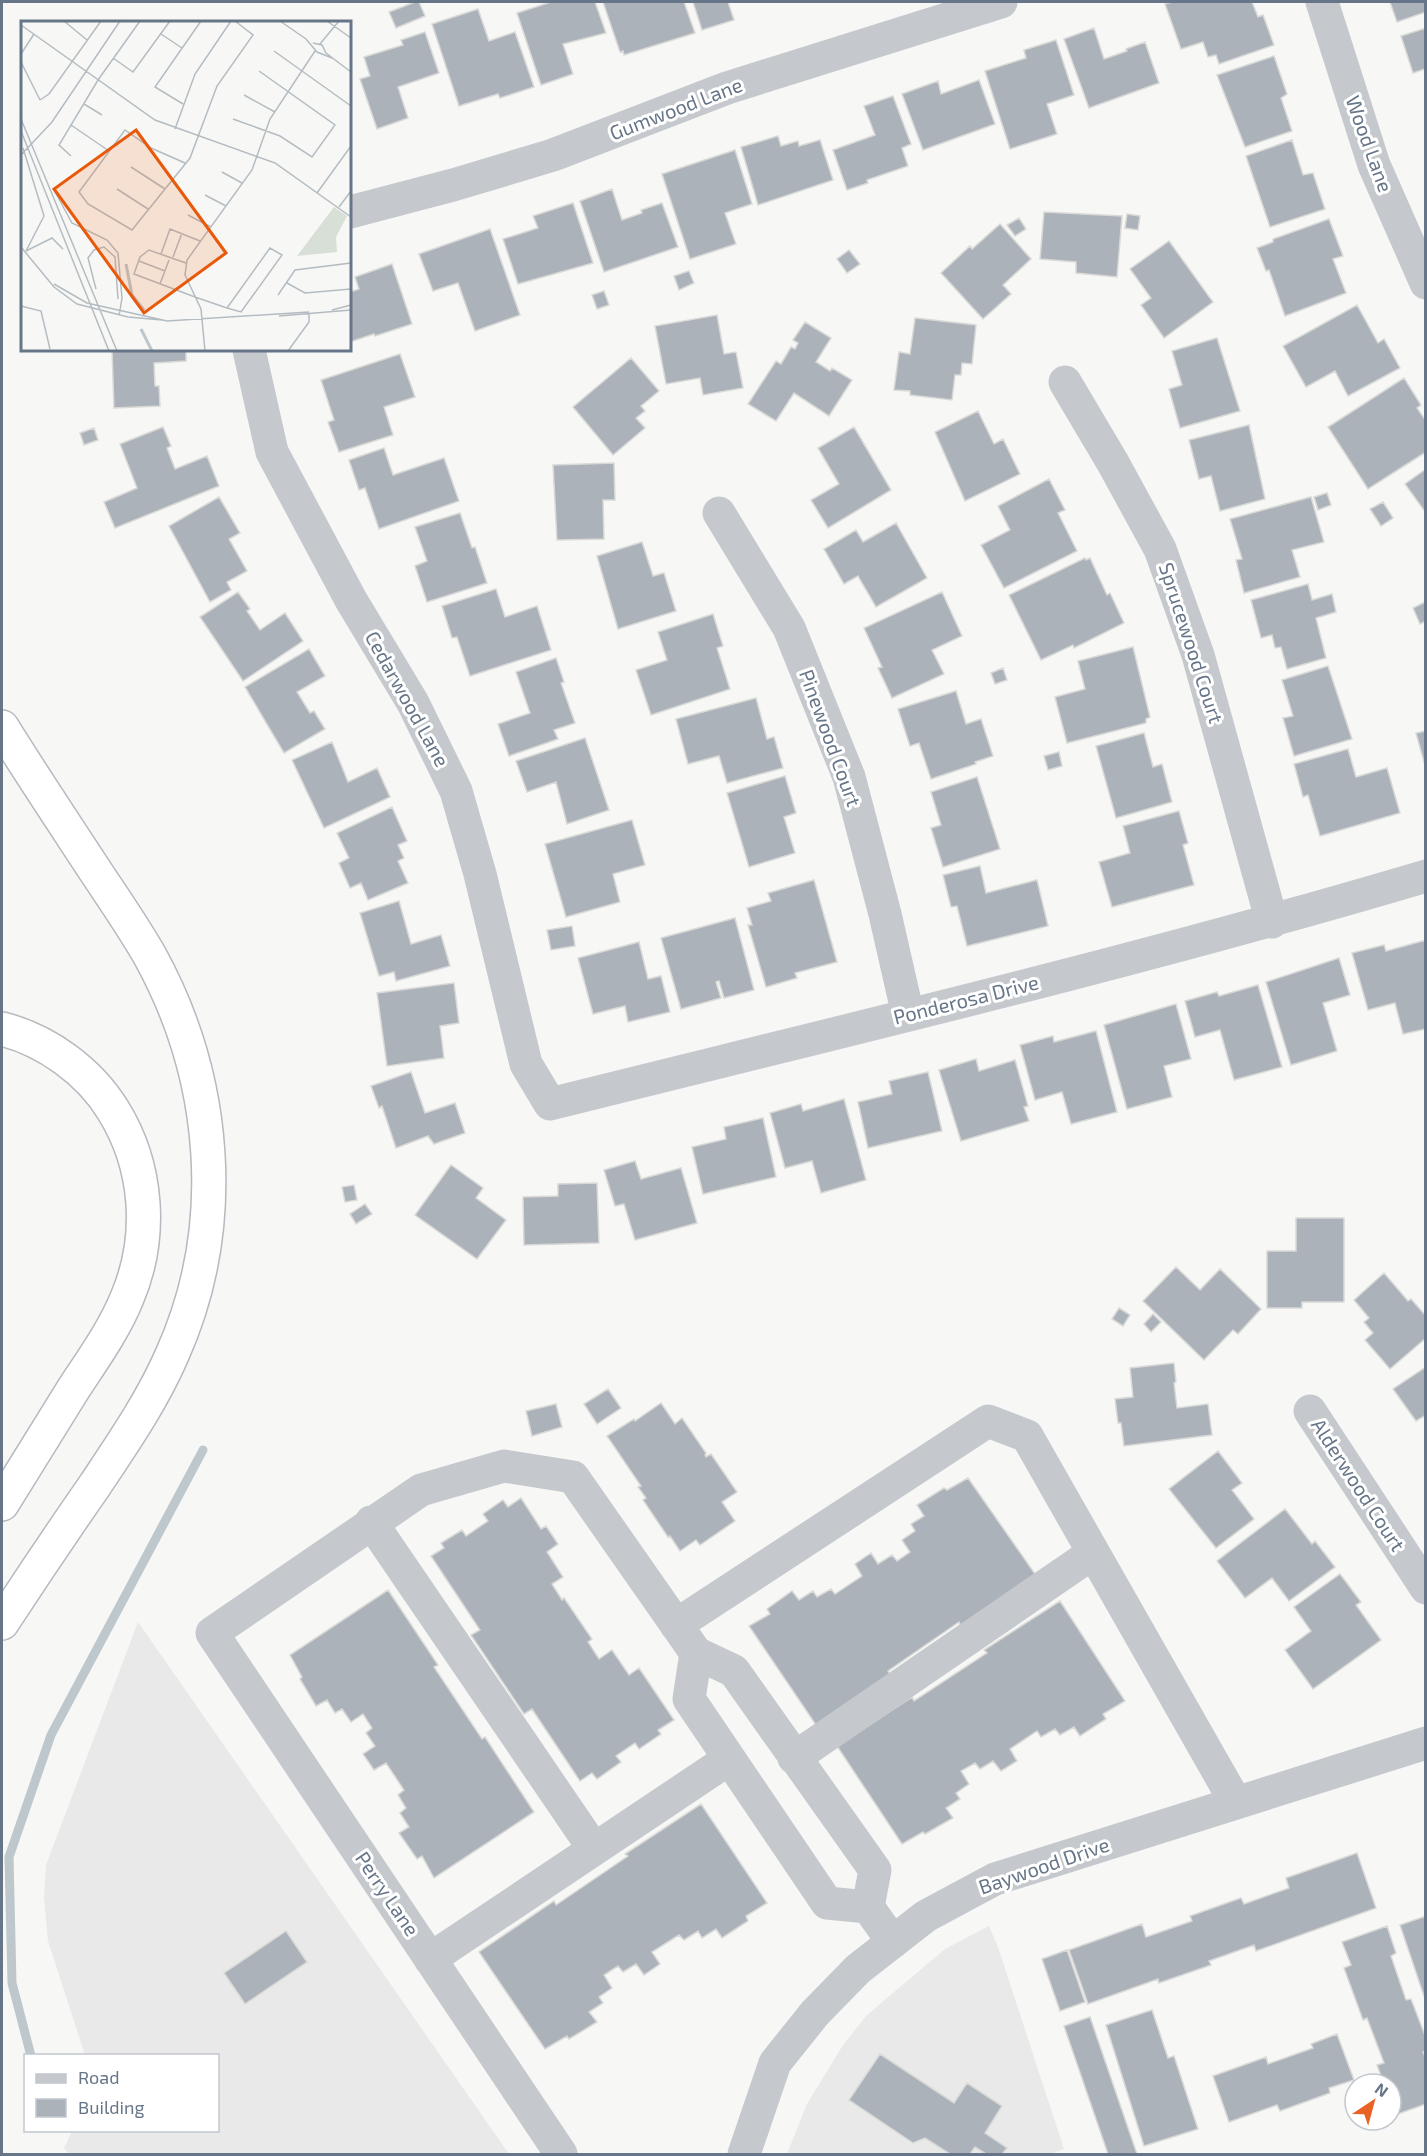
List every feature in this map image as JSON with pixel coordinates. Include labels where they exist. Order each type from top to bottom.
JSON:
[{"type":"highway","points":[[2,727],[132,927],[170,998],[190,1051],[199,1084],[210,1186],[203,1254],[195,1288],[173,1353],[158,1384],[123,1442],[2,1623]]},
{"type":"highway","points":[[2,1029],[38,1042],[52,1050],[78,1070],[102,1094],[120,1121],[133,1151],[141,1183],[144,1216],[138,1266],[123,1306],[112,1328],[2,1504]]},
{"type":"street","name":"Gumwood Lane","points":[[351,212],[453,186],[554,155],[727,88],[939,11],[1001,2]]},
{"type":"street","name":"Wood Lane","points":[[1322,2],[1374,165],[1425,283]]},
{"type":"street","name":"Cedarwood Lane","points":[[249,351],[272,452],[351,600],[413,703],[456,791],[480,874],[526,1064]]},
{"type":"street","name":"Sprucewood Court","points":[[1065,382],[1113,462],[1160,549],[1198,655],[1272,922]]},
{"type":"street","name":"Pinewood Court","points":[[718,513],[789,628],[849,777],[885,914],[908,1015]]},
{"type":"street","name":"Ponderosa Drive","points":[[526,1064],[550,1104],[1272,922],[1425,876]]},
{"type":"street","name":"Alderwood Court","points":[[1310,1412],[1425,1588]]},
{"type":"street","points":[[676,1625],[988,1421],[1027,1436],[1236,1803]]},
{"type":"street","points":[[594,1849],[371,1522],[421,1490],[504,1466],[573,1477],[696,1653],[734,1671],[875,1870],[868,1907],[893,1942]]},
{"type":"street","name":"Perry Lane","points":[[371,1522],[212,1633],[561,2154]]},
{"type":"street","points":[[794,1758],[1093,1553]]},
{"type":"street","points":[[696,1653],[689,1699],[826,1903],[868,1907]]},
{"type":"street","name":"Baywood Drive","points":[[744,2154],[775,2063],[815,2013],[858,1969],[926,1916],[995,1879],[1425,1743]]},
{"type":"street","points":[[430,1959],[729,1759]]},
{"type":"shaded area","points":[[138,1622],[509,2154],[69,2154],[64,2148],[72,2132],[219,2132],[219,2054],[85,2054],[48,1941],[44,1897],[46,1865]]},
{"type":"shaded area","points":[[989,1926],[998,1947],[1064,2149],[1050,2154],[787,2154],[807,2104],[843,2045],[867,2015],[945,1949]]},
{"type":"building","points":[[419,2],[425,16],[396,28],[389,12]]},
{"type":"building","points":[[551,2],[595,2],[606,33],[563,44],[573,74],[541,85],[517,13]]},
{"type":"building","points":[[603,2],[684,2],[695,33],[624,55],[623,51],[620,52]]},
{"type":"building","points":[[693,2],[728,2],[734,20],[702,30]]},
{"type":"building","points":[[1172,2],[1252,2],[1258,17],[1263,15],[1274,45],[1219,64],[1216,55],[1208,57],[1203,42],[1181,49],[1165,4]]},
{"type":"building","points":[[1390,2],[1426,2],[1426,12],[1397,22]]},
{"type":"building","points":[[478,9],[489,41],[515,32],[534,87],[500,98],[498,94],[459,106],[432,24]]},
{"type":"building","points":[[1094,28],[1104,59],[1145,42],[1159,83],[1089,108],[1064,39]]},
{"type":"building","points":[[1426,28],[1426,71],[1425,69],[1413,73],[1401,36]]},
{"type":"building","points":[[425,32],[439,73],[398,87],[408,118],[377,129],[360,79],[370,76],[364,57],[403,45],[401,40]]},
{"type":"building","points":[[1056,40],[1074,95],[1047,104],[1057,134],[1010,149],[985,71],[1026,58],[1024,50]]},
{"type":"building","points":[[1274,56],[1287,94],[1281,98],[1292,131],[1245,147],[1217,75]]},
{"type":"building","points":[[979,80],[995,124],[923,150],[902,94],[938,81],[941,94]]},
{"type":"building","points":[[893,96],[911,144],[902,148],[908,166],[867,180],[868,183],[847,190],[833,150],[875,135],[864,106]]},
{"type":"building","points":[[778,136],[781,146],[798,141],[799,146],[820,140],[833,180],[758,205],[741,147]]},
{"type":"building","points":[[1292,140],[1303,175],[1313,173],[1325,209],[1270,227],[1246,156]]},
{"type":"building","points":[[735,150],[752,204],[725,213],[736,244],[690,259],[662,174]]},
{"type":"building","points":[[612,189],[622,220],[662,203],[678,247],[604,272],[580,201]]},
{"type":"building","points":[[573,203],[593,263],[518,284],[503,239],[538,228],[533,216]]},
{"type":"building","points":[[1044,212],[1122,216],[1117,277],[1076,273],[1076,262],[1040,259]]},
{"type":"building","points":[[1127,214],[1140,216],[1138,230],[1125,228]]},
{"type":"building","points":[[1019,218],[1026,229],[1015,236],[1007,225]]},
{"type":"building","points":[[1329,219],[1343,256],[1333,259],[1346,293],[1285,316],[1269,270],[1266,271],[1257,248],[1273,242],[1273,239]]},
{"type":"building","points":[[1000,224],[1031,259],[1003,285],[1011,294],[983,319],[941,273],[970,246],[972,249]]},
{"type":"building","points":[[490,229],[520,315],[475,331],[458,283],[433,291],[419,254]]},
{"type":"building","points":[[1169,241],[1213,302],[1164,338],[1141,305],[1151,298],[1130,269]]},
{"type":"building","points":[[849,250],[860,264],[847,273],[837,259]]},
{"type":"building","points":[[392,264],[412,324],[351,342],[351,292],[359,289],[355,277]]},
{"type":"building","points":[[689,271],[694,283],[679,290],[674,276]]},
{"type":"building","points":[[604,291],[609,305],[597,309],[592,295]]},
{"type":"building","points":[[1357,305],[1378,343],[1384,339],[1400,368],[1348,396],[1335,371],[1306,387],[1283,346]]},
{"type":"building","points":[[717,315],[724,354],[736,352],[743,388],[703,395],[700,378],[666,384],[655,326]]},
{"type":"building","points":[[915,318],[976,325],[972,364],[962,363],[961,375],[955,375],[952,400],[910,395],[910,391],[894,390],[899,352],[910,354]]},
{"type":"building","points":[[805,322],[831,338],[816,362],[852,380],[829,416],[794,393],[776,421],[748,404],[776,361],[781,364],[791,347],[795,349],[798,343],[793,340]]},
{"type":"building","points":[[1217,338],[1240,411],[1180,428],[1169,389],[1182,385],[1172,351]]},
{"type":"building","points":[[112,351],[186,351],[186,361],[154,363],[155,386],[159,386],[160,406],[114,408]]},
{"type":"building","points":[[400,354],[415,397],[384,407],[393,435],[339,452],[328,422],[334,420],[321,380]]},
{"type":"building","points":[[631,358],[659,391],[641,406],[645,411],[636,418],[645,428],[613,455],[573,407]]},
{"type":"building","points":[[1404,378],[1421,405],[1417,408],[1426,421],[1426,452],[1368,489],[1328,427]]},
{"type":"building","points":[[978,411],[994,444],[1003,439],[1020,474],[965,501],[935,432]]},
{"type":"building","points":[[1249,425],[1265,499],[1220,511],[1211,476],[1199,479],[1189,440]]},
{"type":"building","points":[[163,427],[171,446],[167,448],[175,469],[207,456],[219,486],[115,528],[104,502],[137,488],[120,444]]},
{"type":"building","points":[[854,427],[891,490],[828,528],[811,500],[839,484],[818,448]]},
{"type":"building","points":[[94,428],[98,440],[84,445],[80,433]]},
{"type":"building","points":[[384,448],[393,475],[444,458],[459,501],[379,529],[365,488],[359,490],[349,460]]},
{"type":"building","points":[[614,463],[615,500],[603,500],[604,539],[557,540],[553,465]]},
{"type":"building","points":[[1426,469],[1426,513],[1405,484]]},
{"type":"building","points":[[1049,479],[1065,510],[1058,513],[1077,551],[1004,588],[981,545],[1010,530],[998,506]]},
{"type":"building","points":[[1327,493],[1331,505],[1318,510],[1314,497]]},
{"type":"building","points":[[219,497],[240,533],[229,539],[247,571],[227,582],[231,590],[210,602],[169,526]]},
{"type":"building","points":[[1311,497],[1324,542],[1292,550],[1300,577],[1244,593],[1236,560],[1242,559],[1230,519]]},
{"type":"building","points":[[1383,502],[1393,518],[1381,526],[1370,509]]},
{"type":"building","points":[[460,513],[487,583],[427,602],[415,566],[427,561],[415,527]]},
{"type":"building","points":[[896,523],[927,578],[876,607],[858,576],[844,584],[824,549],[856,530],[863,542]]},
{"type":"building","points":[[642,542],[653,576],[664,573],[676,611],[618,629],[597,556]]},
{"type":"building","points":[[1085,558],[1086,560],[1090,558],[1107,595],[1110,593],[1124,623],[1074,648],[1073,645],[1041,660],[1009,595]]},
{"type":"building","points":[[1308,584],[1312,600],[1332,594],[1336,612],[1316,618],[1326,658],[1287,669],[1281,647],[1275,648],[1272,635],[1261,638],[1251,600]]},
{"type":"building","points":[[496,589],[505,617],[537,606],[551,650],[470,676],[457,637],[452,638],[442,606]]},
{"type":"building","points":[[238,592],[250,609],[247,611],[260,630],[285,613],[303,641],[243,681],[200,617]]},
{"type":"building","points":[[942,592],[962,636],[932,650],[944,674],[892,698],[878,668],[882,667],[864,628]]},
{"type":"building","points":[[1425,602],[1426,621],[1420,624],[1413,608]]},
{"type":"building","points":[[713,614],[723,646],[717,648],[730,689],[651,715],[636,670],[667,660],[658,632]]},
{"type":"building","points":[[1133,647],[1150,717],[1146,719],[1146,723],[1067,743],[1055,697],[1085,689],[1078,661]]},
{"type":"building","points":[[309,649],[325,676],[297,692],[310,713],[314,711],[325,729],[284,753],[245,687]]},
{"type":"building","points":[[556,658],[564,682],[561,683],[575,723],[554,730],[558,739],[509,756],[498,724],[530,713],[516,672]]},
{"type":"building","points":[[1328,666],[1352,739],[1294,756],[1283,718],[1293,716],[1282,680]]},
{"type":"building","points":[[1003,668],[1007,680],[995,684],[991,673]]},
{"type":"building","points":[[956,691],[966,724],[981,719],[993,756],[931,779],[919,743],[910,746],[898,709]]},
{"type":"building","points":[[756,698],[767,739],[774,737],[783,768],[727,783],[719,756],[688,764],[676,719]]},
{"type":"building","points":[[1426,731],[1426,769],[1416,733]]},
{"type":"building","points":[[1144,733],[1153,767],[1162,764],[1172,802],[1116,818],[1096,746]]},
{"type":"building","points":[[585,738],[609,810],[567,824],[556,782],[527,792],[516,761]]},
{"type":"building","points":[[332,742],[348,782],[377,768],[390,797],[324,828],[292,760]]},
{"type":"building","points":[[1348,749],[1356,777],[1387,768],[1400,813],[1320,836],[1308,795],[1303,797],[1294,764]]},
{"type":"building","points":[[1059,752],[1062,766],[1048,770],[1044,756]]},
{"type":"building","points":[[785,776],[796,813],[784,817],[795,853],[749,867],[727,793]]},
{"type":"building","points":[[977,777],[1000,849],[943,867],[931,828],[941,825],[931,792]]},
{"type":"building","points":[[392,807],[407,841],[398,845],[404,858],[398,861],[408,883],[368,900],[361,883],[350,888],[339,863],[349,858],[337,833]]},
{"type":"building","points":[[1179,811],[1188,843],[1183,845],[1194,885],[1112,907],[1099,862],[1130,853],[1123,826]]},
{"type":"building","points":[[632,820],[645,865],[613,874],[620,902],[566,917],[545,844]]},
{"type":"building","points":[[980,866],[986,893],[1037,880],[1048,926],[967,946],[957,906],[951,907],[943,875]]},
{"type":"building","points":[[814,880],[837,962],[795,973],[797,978],[766,987],[748,925],[752,925],[747,908],[771,901],[768,893]]},
{"type":"building","points":[[399,901],[411,944],[441,935],[450,966],[396,981],[394,972],[379,976],[360,913]]},
{"type":"building","points":[[735,918],[754,990],[724,998],[719,981],[716,982],[721,998],[681,1009],[661,938]]},
{"type":"building","points":[[572,926],[575,946],[551,950],[547,930]]},
{"type":"building","points":[[1426,940],[1426,1029],[1403,1034],[1395,1003],[1368,1010],[1352,953],[1384,945],[1386,951]]},
{"type":"building","points":[[639,942],[648,979],[661,976],[670,1012],[628,1022],[625,1006],[593,1014],[578,958]]},
{"type":"building","points":[[1339,958],[1350,995],[1323,1003],[1337,1051],[1291,1065],[1266,982]]},
{"type":"building","points":[[454,983],[459,1023],[440,1026],[444,1058],[387,1066],[377,993]]},
{"type":"building","points":[[1258,985],[1282,1067],[1234,1080],[1220,1030],[1195,1037],[1185,1001],[1217,992],[1219,996]]},
{"type":"building","points":[[1176,1004],[1191,1059],[1164,1066],[1172,1097],[1127,1109],[1104,1025]]},
{"type":"building","points":[[1096,1031],[1117,1112],[1071,1124],[1062,1092],[1035,1100],[1020,1045],[1053,1036],[1054,1042]]},
{"type":"building","points":[[976,1059],[979,1071],[1015,1060],[1028,1106],[1024,1107],[1029,1121],[961,1141],[939,1070]]},
{"type":"building","points":[[411,1072],[425,1113],[455,1103],[465,1133],[434,1144],[428,1136],[396,1148],[382,1106],[379,1108],[371,1086]]},
{"type":"building","points":[[928,1072],[942,1131],[868,1148],[858,1102],[892,1094],[889,1081]]},
{"type":"building","points":[[844,1099],[866,1180],[821,1193],[812,1161],[785,1168],[770,1113],[801,1104],[803,1111]]},
{"type":"building","points":[[763,1118],[776,1177],[703,1194],[692,1147],[726,1139],[724,1127]]},
{"type":"building","points":[[635,1161],[641,1179],[681,1168],[697,1223],[635,1240],[624,1204],[615,1206],[604,1170]]},
{"type":"building","points":[[451,1165],[483,1188],[476,1198],[506,1220],[477,1259],[415,1215]]},
{"type":"building","points":[[597,1183],[599,1243],[524,1245],[523,1197],[558,1196],[558,1184]]},
{"type":"building","points":[[354,1185],[357,1200],[345,1202],[342,1187]]},
{"type":"building","points":[[365,1204],[372,1214],[356,1224],[350,1214]]},
{"type":"building","points":[[1296,1218],[1344,1218],[1344,1302],[1302,1302],[1302,1308],[1267,1308],[1267,1251],[1296,1251]]},
{"type":"building","points":[[1176,1267],[1200,1290],[1220,1269],[1261,1309],[1238,1334],[1233,1330],[1204,1360],[1143,1301]]},
{"type":"building","points":[[1384,1273],[1408,1301],[1411,1299],[1426,1316],[1426,1338],[1390,1369],[1365,1340],[1373,1333],[1364,1322],[1369,1318],[1354,1300]]},
{"type":"building","points":[[1119,1308],[1130,1315],[1123,1326],[1112,1319]]},
{"type":"building","points":[[1153,1314],[1161,1322],[1151,1332],[1144,1324]]},
{"type":"building","points":[[1174,1363],[1177,1408],[1208,1404],[1212,1435],[1124,1446],[1115,1399],[1133,1397],[1130,1368]]},
{"type":"building","points":[[1426,1367],[1426,1415],[1416,1421],[1393,1389]]},
{"type":"building","points":[[608,1389],[621,1408],[597,1424],[584,1404]]},
{"type":"building","points":[[661,1403],[675,1424],[682,1418],[706,1453],[706,1457],[711,1454],[737,1492],[722,1502],[735,1521],[700,1545],[696,1540],[680,1551],[643,1500],[646,1498],[638,1487],[641,1486],[607,1436],[634,1419],[635,1421]]},
{"type":"building","points":[[556,1404],[562,1427],[532,1436],[526,1411]]},
{"type":"building","points":[[1218,1451],[1242,1483],[1232,1490],[1254,1519],[1216,1548],[1169,1489]]},
{"type":"building","points":[[968,1478],[1035,1574],[961,1626],[959,1622],[888,1671],[890,1674],[816,1725],[749,1626],[770,1614],[767,1609],[792,1591],[799,1600],[813,1591],[817,1597],[831,1589],[835,1594],[862,1576],[855,1564],[871,1553],[878,1564],[892,1555],[897,1561],[910,1552],[902,1540],[915,1531],[911,1524],[924,1516],[917,1505],[944,1488],[947,1490]]},
{"type":"building","points":[[521,1498],[541,1529],[546,1526],[558,1544],[547,1552],[563,1577],[552,1584],[592,1639],[588,1642],[599,1659],[612,1650],[629,1675],[639,1668],[674,1720],[658,1730],[661,1734],[639,1749],[635,1743],[616,1756],[621,1762],[597,1779],[592,1773],[580,1781],[532,1709],[524,1714],[471,1635],[480,1630],[431,1556],[444,1548],[441,1543],[462,1530],[466,1536],[488,1521],[483,1514],[503,1500],[508,1507]]},
{"type":"building","points":[[1285,1509],[1312,1544],[1315,1541],[1335,1567],[1289,1601],[1272,1578],[1245,1598],[1217,1561]]},
{"type":"building","points":[[1340,1574],[1361,1602],[1356,1605],[1381,1640],[1313,1689],[1285,1650],[1311,1631],[1294,1607]]},
{"type":"building","points":[[388,1590],[438,1665],[434,1667],[482,1739],[485,1737],[534,1812],[434,1878],[422,1856],[417,1859],[399,1833],[409,1827],[400,1813],[406,1808],[398,1795],[404,1790],[386,1763],[374,1770],[363,1754],[375,1746],[366,1733],[372,1728],[363,1714],[351,1722],[342,1709],[335,1713],[327,1700],[316,1706],[300,1679],[302,1677],[290,1655]]},
{"type":"building","points":[[1060,1601],[1125,1701],[1103,1714],[1106,1719],[1080,1736],[1074,1727],[1060,1735],[1055,1729],[1041,1737],[1037,1731],[1010,1749],[1017,1761],[1001,1771],[993,1761],[980,1769],[975,1763],[961,1771],[969,1784],[956,1793],[960,1799],[946,1808],[953,1818],[902,1844],[837,1746],[912,1697],[914,1701],[987,1653],[984,1650]]},
{"type":"building","points":[[701,1804],[767,1903],[746,1916],[748,1921],[722,1938],[716,1929],[702,1938],[698,1931],[684,1940],[679,1935],[652,1952],[660,1964],[644,1975],[636,1964],[623,1972],[618,1966],[604,1975],[612,1988],[599,1997],[603,2003],[589,2012],[597,2022],[569,2039],[567,2036],[545,2049],[479,1952],[554,1901],[556,1905],[628,1856],[625,1854]]},
{"type":"building","points":[[1357,1853],[1376,1908],[1256,1951],[1254,1945],[1209,1961],[1211,1965],[1159,1983],[1158,1979],[1088,2004],[1069,1950],[1142,1924],[1146,1937],[1192,1921],[1190,1916],[1241,1898],[1244,1904],[1289,1888],[1286,1878]]},
{"type":"building","points":[[1426,1916],[1426,2002],[1400,1925]]},
{"type":"building","points":[[1387,1926],[1396,1953],[1391,1956],[1406,2000],[1411,1999],[1426,2038],[1426,2051],[1423,2052],[1426,2059],[1426,2104],[1403,2112],[1403,2072],[1380,2072],[1377,2065],[1384,2063],[1367,2018],[1363,2020],[1344,1968],[1351,1965],[1342,1942]]},
{"type":"building","points":[[286,1931],[307,1962],[245,2004],[224,1973]]},
{"type":"building","points":[[1067,1950],[1085,2002],[1060,2011],[1042,1959]]},
{"type":"building","points":[[1152,2010],[1168,2058],[1174,2056],[1198,2129],[1144,2146],[1106,2025]]},
{"type":"building","points":[[1090,2017],[1137,2154],[1108,2154],[1064,2026]]},
{"type":"building","points":[[1337,2034],[1351,2072],[1343,2072],[1343,2084],[1329,2088],[1330,2093],[1280,2111],[1277,2105],[1229,2122],[1213,2076],[1266,2057],[1268,2064],[1313,2048],[1311,2044]]},
{"type":"building","points":[[880,2054],[954,2103],[967,2083],[1002,2106],[985,2133],[1007,2148],[1002,2154],[986,2154],[975,2147],[970,2154],[950,2154],[925,2138],[913,2143],[849,2100]]},
{"type":"waterway","points":[[30,2054],[12,1983],[9,1857],[51,1735],[203,1450]]}]
